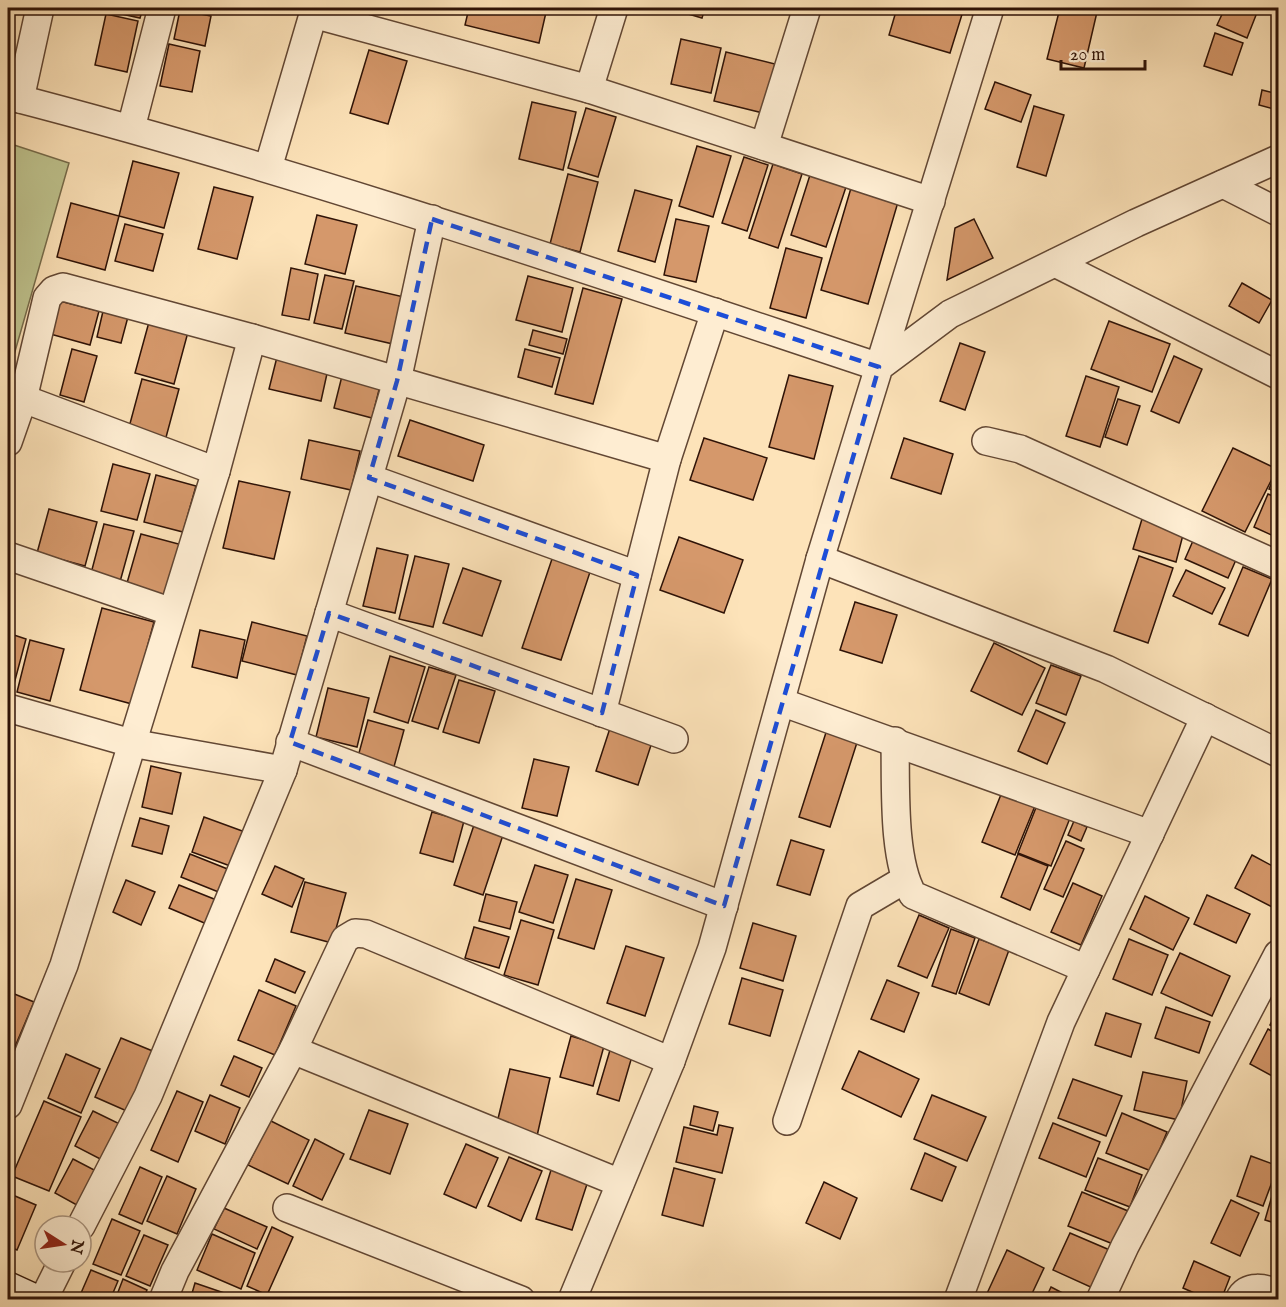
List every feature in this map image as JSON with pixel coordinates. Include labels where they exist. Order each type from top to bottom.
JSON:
[{"type":"street","points":[[40,8],[14,97],[131,128],[432,219],[879,367]]},
{"type":"street","points":[[131,128],[162,8]]},
{"type":"street","points":[[590,88],[614,8]]},
{"type":"street","points":[[765,146],[807,8]]},
{"type":"street","points":[[572,1299],[671,1061],[712,948],[820,559],[990,8]]},
{"type":"street","points":[[268,168],[314,10],[590,88],[931,201]]},
{"type":"street","points":[[879,367],[950,314],[1278,159]]},
{"type":"street","points":[[1223,184],[1278,212]]},
{"type":"street","points":[[87,1214],[148,1096],[283,770],[397,381],[432,219]]},
{"type":"street","points":[[1055,263],[1278,375]]},
{"type":"street","points":[[8,442],[15,396],[47,297],[54,290],[63,287],[252,338],[667,459]]},
{"type":"street","points":[[602,713],[667,459],[715,312]]},
{"type":"street","points":[[8,1105],[64,965],[216,471],[252,338]]},
{"type":"street","points":[[15,396],[216,471]]},
{"type":"street","points":[[986,441],[1020,449],[1278,565]]},
{"type":"street","points":[[369,478],[637,575]]},
{"type":"street","points":[[8,556],[172,612]]},
{"type":"street","points":[[820,559],[1106,669],[1278,753]]},
{"type":"street","points":[[329,613],[674,739]]},
{"type":"street","points":[[781,702],[1150,834]]},
{"type":"street","points":[[8,708],[131,743],[283,770]]},
{"type":"street","points":[[958,1299],[1061,1022],[1205,717]]},
{"type":"street","points":[[895,741],[900,860],[904,880],[913,895],[1086,969]]},
{"type":"street","points":[[290,742],[724,906]]},
{"type":"street","points":[[787,1121],[860,906],[904,880]]},
{"type":"street","points":[[163,1299],[175,1270],[293,1050],[345,939],[355,933],[366,934],[671,1061]]},
{"type":"street","points":[[1100,1299],[1125,1246],[1278,954]]},
{"type":"street","points":[[293,1050],[620,1183]]},
{"type":"street","points":[[287,1208],[521,1299]]},
{"type":"street","points":[[43,1299],[56,1274]]},
{"type":"street","points":[[8,1288],[32,1299]]},
{"type":"street","points":[[1239,1299],[1241,1294],[1251,1289],[1265,1288],[1278,1294]]},
{"type":"highlighted area","points":[[432,219],[879,367],[724,906],[290,742],[329,613],[602,713],[637,575],[369,478],[397,381]]},
{"type":"green space","points":[[8,143],[69,163],[10,369],[8,368]]},
{"type":"building","points":[[113,8],[143,8],[140,18],[112,12]]},
{"type":"building","points":[[469,8],[547,8],[539,43],[465,25]]},
{"type":"building","points":[[668,8],[705,8],[702,18]]},
{"type":"building","points":[[897,8],[964,8],[950,53],[889,35]]},
{"type":"building","points":[[1060,8],[1079,8],[1097,12],[1084,68],[1047,59]]},
{"type":"building","points":[[1225,8],[1258,10],[1247,38],[1217,25]]},
{"type":"building","points":[[180,10],[211,16],[205,46],[174,39]]},
{"type":"building","points":[[106,14],[138,21],[127,72],[95,65]]},
{"type":"building","points":[[1215,33],[1243,43],[1232,75],[1204,66]]},
{"type":"building","points":[[681,39],[721,48],[711,93],[671,84]]},
{"type":"building","points":[[169,44],[200,51],[192,92],[160,86]]},
{"type":"building","points":[[369,50],[407,61],[388,124],[350,113]]},
{"type":"building","points":[[726,52],[775,64],[763,113],[714,101]]},
{"type":"building","points":[[995,82],[1031,95],[1021,122],[985,109]]},
{"type":"building","points":[[1262,90],[1278,94],[1278,110],[1259,105]]},
{"type":"building","points":[[532,102],[576,112],[563,170],[519,159]]},
{"type":"building","points":[[1034,106],[1064,115],[1046,176],[1017,167]]},
{"type":"building","points":[[586,108],[616,117],[598,177],[568,168]]},
{"type":"building","points":[[697,146],[731,156],[713,217],[679,206]]},
{"type":"building","points":[[744,157],[768,165],[747,231],[722,223]]},
{"type":"building","points":[[133,161],[179,173],[164,228],[119,216]]},
{"type":"building","points":[[773,164],[802,174],[778,248],[749,238]]},
{"type":"building","points":[[568,174],[598,182],[580,252],[550,244]]},
{"type":"building","points":[[810,175],[846,187],[826,247],[791,235]]},
{"type":"building","points":[[214,187],[253,197],[237,259],[198,249]]},
{"type":"building","points":[[851,188],[898,202],[868,304],[821,290]]},
{"type":"building","points":[[635,190],[672,200],[655,262],[618,251]]},
{"type":"building","points":[[71,203],[119,216],[105,270],[57,257]]},
{"type":"building","points":[[317,215],[357,225],[345,274],[305,264]]},
{"type":"building","points":[[676,219],[709,226],[696,282],[664,275]]},
{"type":"building","points":[[974,219],[993,258],[947,280],[955,228]]},
{"type":"building","points":[[125,224],[163,234],[153,271],[115,261]]},
{"type":"building","points":[[786,248],[822,258],[806,318],[770,308]]},
{"type":"building","points":[[291,268],[318,274],[309,320],[282,315]]},
{"type":"building","points":[[325,275],[354,281],[342,329],[314,323]]},
{"type":"building","points":[[528,276],[573,288],[562,332],[516,320]]},
{"type":"building","points":[[1242,283],[1272,300],[1259,323],[1229,306]]},
{"type":"building","points":[[356,286],[404,297],[393,344],[345,333]]},
{"type":"building","points":[[583,288],[622,299],[593,404],[555,394]]},
{"type":"building","points":[[52,299],[99,311],[90,345],[43,332]]},
{"type":"building","points":[[104,307],[129,313],[121,343],[97,337]]},
{"type":"building","points":[[1109,321],[1170,344],[1152,392],[1091,369]]},
{"type":"building","points":[[149,322],[188,332],[174,384],[135,373]]},
{"type":"building","points":[[533,330],[567,339],[563,354],[529,345]]},
{"type":"building","points":[[960,343],[985,352],[965,410],[940,401]]},
{"type":"building","points":[[72,349],[97,356],[84,402],[60,395]]},
{"type":"building","points":[[525,349],[560,358],[552,387],[518,377]]},
{"type":"building","points":[[1174,356],[1202,369],[1179,423],[1151,411]]},
{"type":"building","points":[[277,357],[328,369],[321,401],[269,389]]},
{"type":"building","points":[[789,375],[833,386],[814,459],[769,447]]},
{"type":"building","points":[[342,376],[380,386],[372,418],[334,408]]},
{"type":"building","points":[[1086,376],[1119,387],[1100,447],[1066,436]]},
{"type":"building","points":[[142,379],[179,389],[165,441],[128,431]]},
{"type":"building","points":[[1118,399],[1140,406],[1127,445],[1105,437]]},
{"type":"building","points":[[410,420],[484,445],[473,481],[398,456]]},
{"type":"building","points":[[704,438],[767,458],[753,500],[690,480]]},
{"type":"building","points":[[904,438],[953,454],[941,494],[891,478]]},
{"type":"building","points":[[309,440],[360,451],[351,490],[301,479]]},
{"type":"building","points":[[1233,448],[1277,469],[1245,532],[1202,511]]},
{"type":"building","points":[[113,464],[150,474],[137,520],[101,511]]},
{"type":"building","points":[[1278,467],[1278,492],[1269,489]]},
{"type":"building","points":[[156,475],[196,486],[183,532],[144,522]]},
{"type":"building","points":[[239,481],[290,492],[274,559],[223,548]]},
{"type":"building","points":[[1268,494],[1278,498],[1278,538],[1254,527]]},
{"type":"building","points":[[49,509],[97,522],[85,566],[37,553]]},
{"type":"building","points":[[1142,519],[1184,531],[1176,562],[1133,549]]},
{"type":"building","points":[[104,524],[134,531],[118,589],[89,581]]},
{"type":"building","points":[[141,534],[186,546],[170,603],[125,590]]},
{"type":"building","points":[[1196,534],[1239,553],[1228,578],[1185,559]]},
{"type":"building","points":[[679,537],[743,560],[724,613],[660,590]]},
{"type":"building","points":[[377,548],[408,555],[395,613],[363,606]]},
{"type":"building","points":[[415,556],[449,564],[433,627],[399,619]]},
{"type":"building","points":[[553,556],[591,569],[561,660],[522,648]]},
{"type":"building","points":[[1139,556],[1173,568],[1148,643],[1114,631]]},
{"type":"building","points":[[1243,567],[1272,579],[1248,636],[1219,624]]},
{"type":"building","points":[[463,568],[501,581],[482,636],[443,623]]},
{"type":"building","points":[[1186,570],[1225,588],[1212,614],[1173,596]]},
{"type":"building","points":[[855,602],[897,615],[882,663],[840,650]]},
{"type":"building","points":[[102,608],[154,622],[132,704],[80,690]]},
{"type":"building","points":[[252,622],[307,636],[297,675],[242,661]]},
{"type":"building","points":[[200,630],[245,640],[237,678],[192,667]]},
{"type":"building","points":[[8,633],[26,639],[14,684],[8,682]]},
{"type":"building","points":[[30,640],[64,649],[50,701],[17,692]]},
{"type":"building","points":[[994,643],[1045,668],[1022,715],[971,691]]},
{"type":"building","points":[[390,656],[425,667],[408,723],[374,712]]},
{"type":"building","points":[[1051,665],[1081,676],[1066,715],[1036,703]]},
{"type":"building","points":[[429,667],[456,675],[438,729],[412,721]]},
{"type":"building","points":[[459,680],[495,691],[479,743],[443,732]]},
{"type":"building","points":[[328,688],[369,698],[357,747],[316,737]]},
{"type":"building","points":[[1036,710],[1065,723],[1047,764],[1018,751]]},
{"type":"building","points":[[613,719],[655,733],[638,785],[596,771]]},
{"type":"building","points":[[368,720],[404,730],[392,774],[356,764]]},
{"type":"building","points":[[830,720],[861,730],[830,827],[799,817]]},
{"type":"building","points":[[534,759],[569,767],[557,816],[522,808]]},
{"type":"building","points":[[151,766],[181,773],[172,814],[142,807]]},
{"type":"building","points":[[1004,787],[1037,801],[1015,855],[982,842]]},
{"type":"building","points":[[1041,795],[1074,808],[1051,866],[1018,853]]},
{"type":"building","points":[[432,812],[464,821],[453,862],[420,853]]},
{"type":"building","points":[[204,817],[245,832],[233,867],[192,852]]},
{"type":"building","points":[[140,818],[169,826],[162,854],[132,846]]},
{"type":"building","points":[[1074,821],[1087,827],[1081,841],[1068,835]]},
{"type":"building","points":[[475,822],[504,832],[483,895],[454,885]]},
{"type":"building","points":[[791,840],[824,850],[810,895],[777,885]]},
{"type":"building","points":[[1066,841],[1084,849],[1063,897],[1044,889]]},
{"type":"building","points":[[190,854],[230,870],[221,893],[181,877]]},
{"type":"building","points":[[1018,854],[1048,866],[1030,910],[1001,897]]},
{"type":"building","points":[[1252,855],[1278,869],[1276,909],[1235,888]]},
{"type":"building","points":[[535,865],[568,875],[553,923],[519,912]]},
{"type":"building","points":[[275,866],[304,879],[292,907],[262,894]]},
{"type":"building","points":[[576,879],[612,890],[594,949],[558,938]]},
{"type":"building","points":[[126,880],[155,892],[141,925],[113,912]]},
{"type":"building","points":[[305,882],[346,893],[332,943],[291,932]]},
{"type":"building","points":[[1073,883],[1102,896],[1081,945],[1051,932]]},
{"type":"building","points":[[179,885],[219,901],[209,925],[169,908]]},
{"type":"building","points":[[486,894],[517,902],[510,929],[479,921]]},
{"type":"building","points":[[1207,895],[1250,914],[1236,943],[1194,924]]},
{"type":"building","points":[[1145,896],[1189,918],[1173,950],[1130,929]]},
{"type":"building","points":[[919,915],[949,928],[927,978],[898,966]]},
{"type":"building","points":[[521,920],[554,930],[538,985],[504,975]]},
{"type":"building","points":[[753,923],[796,936],[783,981],[740,968]]},
{"type":"building","points":[[474,927],[509,937],[499,968],[465,958]]},
{"type":"building","points":[[951,929],[975,938],[956,994],[932,986]]},
{"type":"building","points":[[979,939],[1009,950],[989,1005],[959,993]]},
{"type":"building","points":[[1129,939],[1168,955],[1152,995],[1113,979]]},
{"type":"building","points":[[626,946],[664,958],[645,1016],[607,1003]]},
{"type":"building","points":[[1180,953],[1230,976],[1212,1016],[1161,993]]},
{"type":"building","points":[[275,959],[305,972],[295,993],[266,981]]},
{"type":"building","points":[[742,978],[783,990],[770,1036],[729,1024]]},
{"type":"building","points":[[887,980],[919,993],[904,1032],[871,1019]]},
{"type":"building","points":[[259,990],[296,1006],[275,1055],[238,1040]]},
{"type":"building","points":[[12,993],[34,1002],[11,1056],[8,1054],[8,1002]]},
{"type":"building","points":[[1166,1007],[1210,1022],[1199,1053],[1155,1038]]},
{"type":"building","points":[[1278,1009],[1278,1030],[1270,1025]]},
{"type":"building","points":[[1106,1013],[1141,1024],[1131,1057],[1095,1045]]},
{"type":"building","points":[[1268,1029],[1278,1035],[1278,1079],[1250,1064]]},
{"type":"building","points":[[571,1036],[604,1046],[593,1086],[560,1077]]},
{"type":"building","points":[[121,1038],[155,1052],[129,1112],[95,1097]]},
{"type":"building","points":[[613,1040],[635,1046],[619,1101],[597,1094]]},
{"type":"building","points":[[859,1051],[919,1079],[901,1117],[842,1089]]},
{"type":"building","points":[[66,1054],[100,1069],[81,1113],[48,1098]]},
{"type":"building","points":[[234,1056],[262,1068],[249,1097],[221,1085]]},
{"type":"building","points":[[510,1069],[550,1078],[537,1136],[496,1127]]},
{"type":"building","points":[[1143,1072],[1187,1081],[1179,1120],[1134,1110]]},
{"type":"building","points":[[1073,1079],[1122,1096],[1106,1136],[1058,1118]]},
{"type":"building","points":[[177,1091],[203,1102],[178,1162],[151,1150]]},
{"type":"building","points":[[210,1095],[240,1108],[225,1144],[195,1131]]},
{"type":"building","points":[[932,1095],[986,1117],[967,1161],[914,1139]]},
{"type":"building","points":[[44,1101],[81,1117],[49,1191],[12,1176]]},
{"type":"building","points":[[694,1106],[718,1112],[713,1131],[690,1125]]},
{"type":"building","points":[[369,1110],[408,1124],[390,1174],[350,1159]]},
{"type":"building","points":[[93,1111],[126,1127],[108,1163],[75,1146]]},
{"type":"building","points":[[1122,1113],[1167,1132],[1151,1171],[1106,1153]]},
{"type":"building","points":[[269,1120],[309,1140],[288,1184],[248,1165]]},
{"type":"building","points":[[1053,1123],[1100,1142],[1086,1177],[1039,1158]]},
{"type":"building","points":[[719,1125],[733,1128],[722,1173],[676,1162],[684,1127],[717,1135]]},
{"type":"building","points":[[315,1139],[344,1154],[322,1200],[293,1186]]},
{"type":"building","points":[[466,1144],[498,1158],[476,1208],[444,1194]]},
{"type":"building","points":[[925,1153],[956,1167],[942,1201],[911,1189]]},
{"type":"building","points":[[1251,1156],[1278,1166],[1263,1206],[1237,1196]]},
{"type":"building","points":[[509,1157],[542,1171],[521,1221],[488,1206]]},
{"type":"building","points":[[1098,1158],[1142,1175],[1130,1207],[1085,1190]]},
{"type":"building","points":[[73,1159],[102,1174],[84,1209],[55,1193]]},
{"type":"building","points":[[140,1167],[162,1177],[142,1224],[119,1214]]},
{"type":"building","points":[[674,1168],[715,1179],[703,1226],[662,1215]]},
{"type":"building","points":[[551,1170],[588,1181],[572,1230],[536,1219]]},
{"type":"building","points":[[1278,1175],[1278,1224],[1265,1220]]},
{"type":"building","points":[[167,1176],[196,1189],[177,1234],[147,1221]]},
{"type":"building","points":[[824,1182],[857,1198],[840,1239],[806,1223]]},
{"type":"building","points":[[1082,1192],[1128,1211],[1113,1244],[1068,1226]]},
{"type":"building","points":[[8,1193],[36,1205],[17,1250],[8,1246]]},
{"type":"building","points":[[1231,1200],[1259,1213],[1240,1256],[1211,1243]]},
{"type":"building","points":[[224,1208],[267,1227],[257,1249],[214,1229]]},
{"type":"building","points":[[112,1219],[140,1231],[121,1275],[93,1264]]},
{"type":"building","points":[[272,1227],[293,1237],[267,1295],[247,1286]]},
{"type":"building","points":[[1070,1233],[1112,1251],[1095,1289],[1053,1270]]},
{"type":"building","points":[[212,1234],[255,1253],[241,1289],[197,1270]]},
{"type":"building","points":[[144,1235],[168,1245],[150,1286],[126,1276]]},
{"type":"building","points":[[1007,1250],[1044,1268],[1029,1300],[984,1300]]},
{"type":"building","points":[[1194,1261],[1230,1277],[1221,1300],[1210,1300],[1183,1288]]},
{"type":"building","points":[[93,1271],[118,1281],[110,1300],[78,1300],[89,1274],[93,1274]]},
{"type":"building","points":[[123,1279],[147,1290],[143,1300],[115,1300]]},
{"type":"building","points":[[195,1283],[236,1297],[235,1300],[190,1300]]},
{"type":"building","points":[[1051,1287],[1076,1300],[1045,1300]]}]
